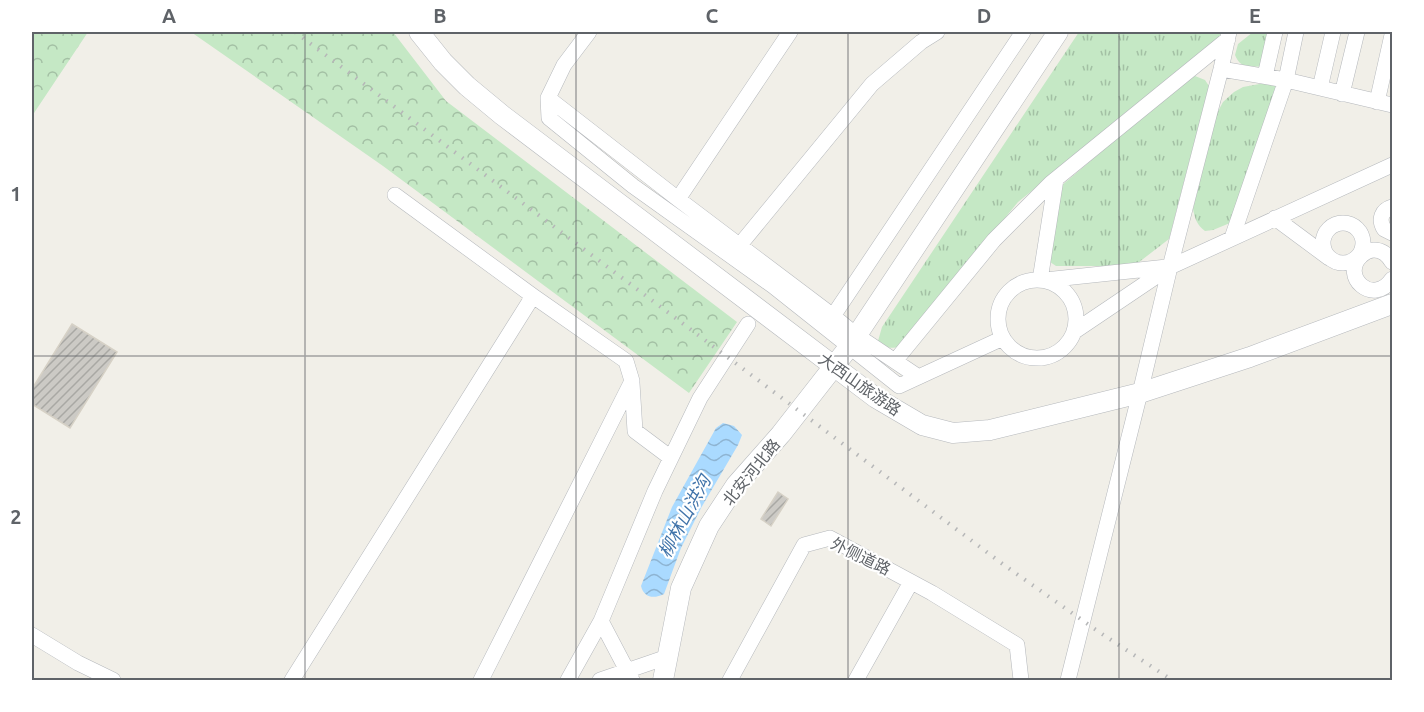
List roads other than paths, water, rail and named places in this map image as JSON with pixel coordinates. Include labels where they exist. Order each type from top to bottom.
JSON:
[{"type":"street","name":"大西山旅游路","points":[[419,32],[451,70],[502,115],[876,398],[922,425],[953,433],[990,430],[1140,393],[1250,357],[1392,304]]},
{"type":"street","points":[[589,32],[564,65],[549,98],[549,118],[633,186],[773,286],[852,341],[895,362],[917,376]]},
{"type":"street","points":[[678,200],[790,32]]},
{"type":"street","points":[[739,246],[872,84],[925,37],[937,32]]},
{"type":"street","points":[[833,316],[1023,32]]},
{"type":"street","name":"北安河北路","points":[[663,681],[681,588],[709,526],[735,485],[781,434],[852,341],[1058,32]]},
{"type":"street","points":[[1265,76],[1275,32]]},
{"type":"street","points":[[1232,238],[1286,80],[1296,32]]},
{"type":"street","points":[[1320,88],[1333,32]]},
{"type":"street","points":[[1342,94],[1357,32]]},
{"type":"street","points":[[895,362],[994,240],[1056,179],[1231,34]]},
{"type":"street","points":[[1068,681],[1170,267],[1231,34]]},
{"type":"street","points":[[1377,102],[1392,35]]},
{"type":"street","points":[[1221,69],[1286,80],[1392,105]]},
{"type":"street","points":[[549,98],[678,200],[833,316],[852,341],[899,386],[1003,338]]},
{"type":"street","points":[[1075,331],[1170,267],[1392,165]]},
{"type":"street","points":[[1042,280],[1056,179]]},
{"type":"street","points":[[395,195],[626,361],[632,381],[635,431],[671,458]]},
{"type":"street","points":[[1392,207],[1383,212],[1381,221],[1384,229],[1392,233]]},
{"type":"street","points":[[1275,218],[1335,262],[1347,263],[1370,250],[1383,252],[1392,262]]},
{"type":"street","points":[[1329,258],[1323,246],[1323,239],[1330,227],[1342,222],[1355,226],[1360,231],[1364,244],[1354,267],[1356,278],[1363,287],[1386,293],[1392,292]]},
{"type":"street","points":[[1042,280],[1058,285],[1068,293],[1077,318],[1075,331],[1059,352],[1047,357],[1035,358],[1022,355],[1011,348],[1003,338],[999,326],[1002,301],[1020,283],[1032,280],[1170,267]]},
{"type":"street","points":[[1374,290],[1385,288],[1392,279]]},
{"type":"street","points":[[761,304],[773,286]]},
{"type":"street","points":[[292,681],[533,296]]},
{"type":"street","points":[[568,681],[601,621],[655,491],[700,398],[748,324]]},
{"type":"street","points":[[481,681],[632,381]]},
{"type":"street","name":"外侧道路","points":[[730,681],[804,545],[830,538],[911,582],[1017,645],[1021,681]]},
{"type":"street","points":[[856,681],[911,582]]},
{"type":"street","points":[[601,621],[630,676]]},
{"type":"street","points":[[32,635],[96,676],[113,681]]},
{"type":"street","points":[[600,681],[630,676],[667,657]]},
{"type":"water","name":"柳林山洪沟","points":[[723,423],[734,426],[742,435],[738,445],[701,508],[681,548],[664,594],[657,597],[647,595],[641,586],[672,507],[716,428]]},
{"type":"railway","points":[[295,32],[1004,565],[1172,680]]}]
